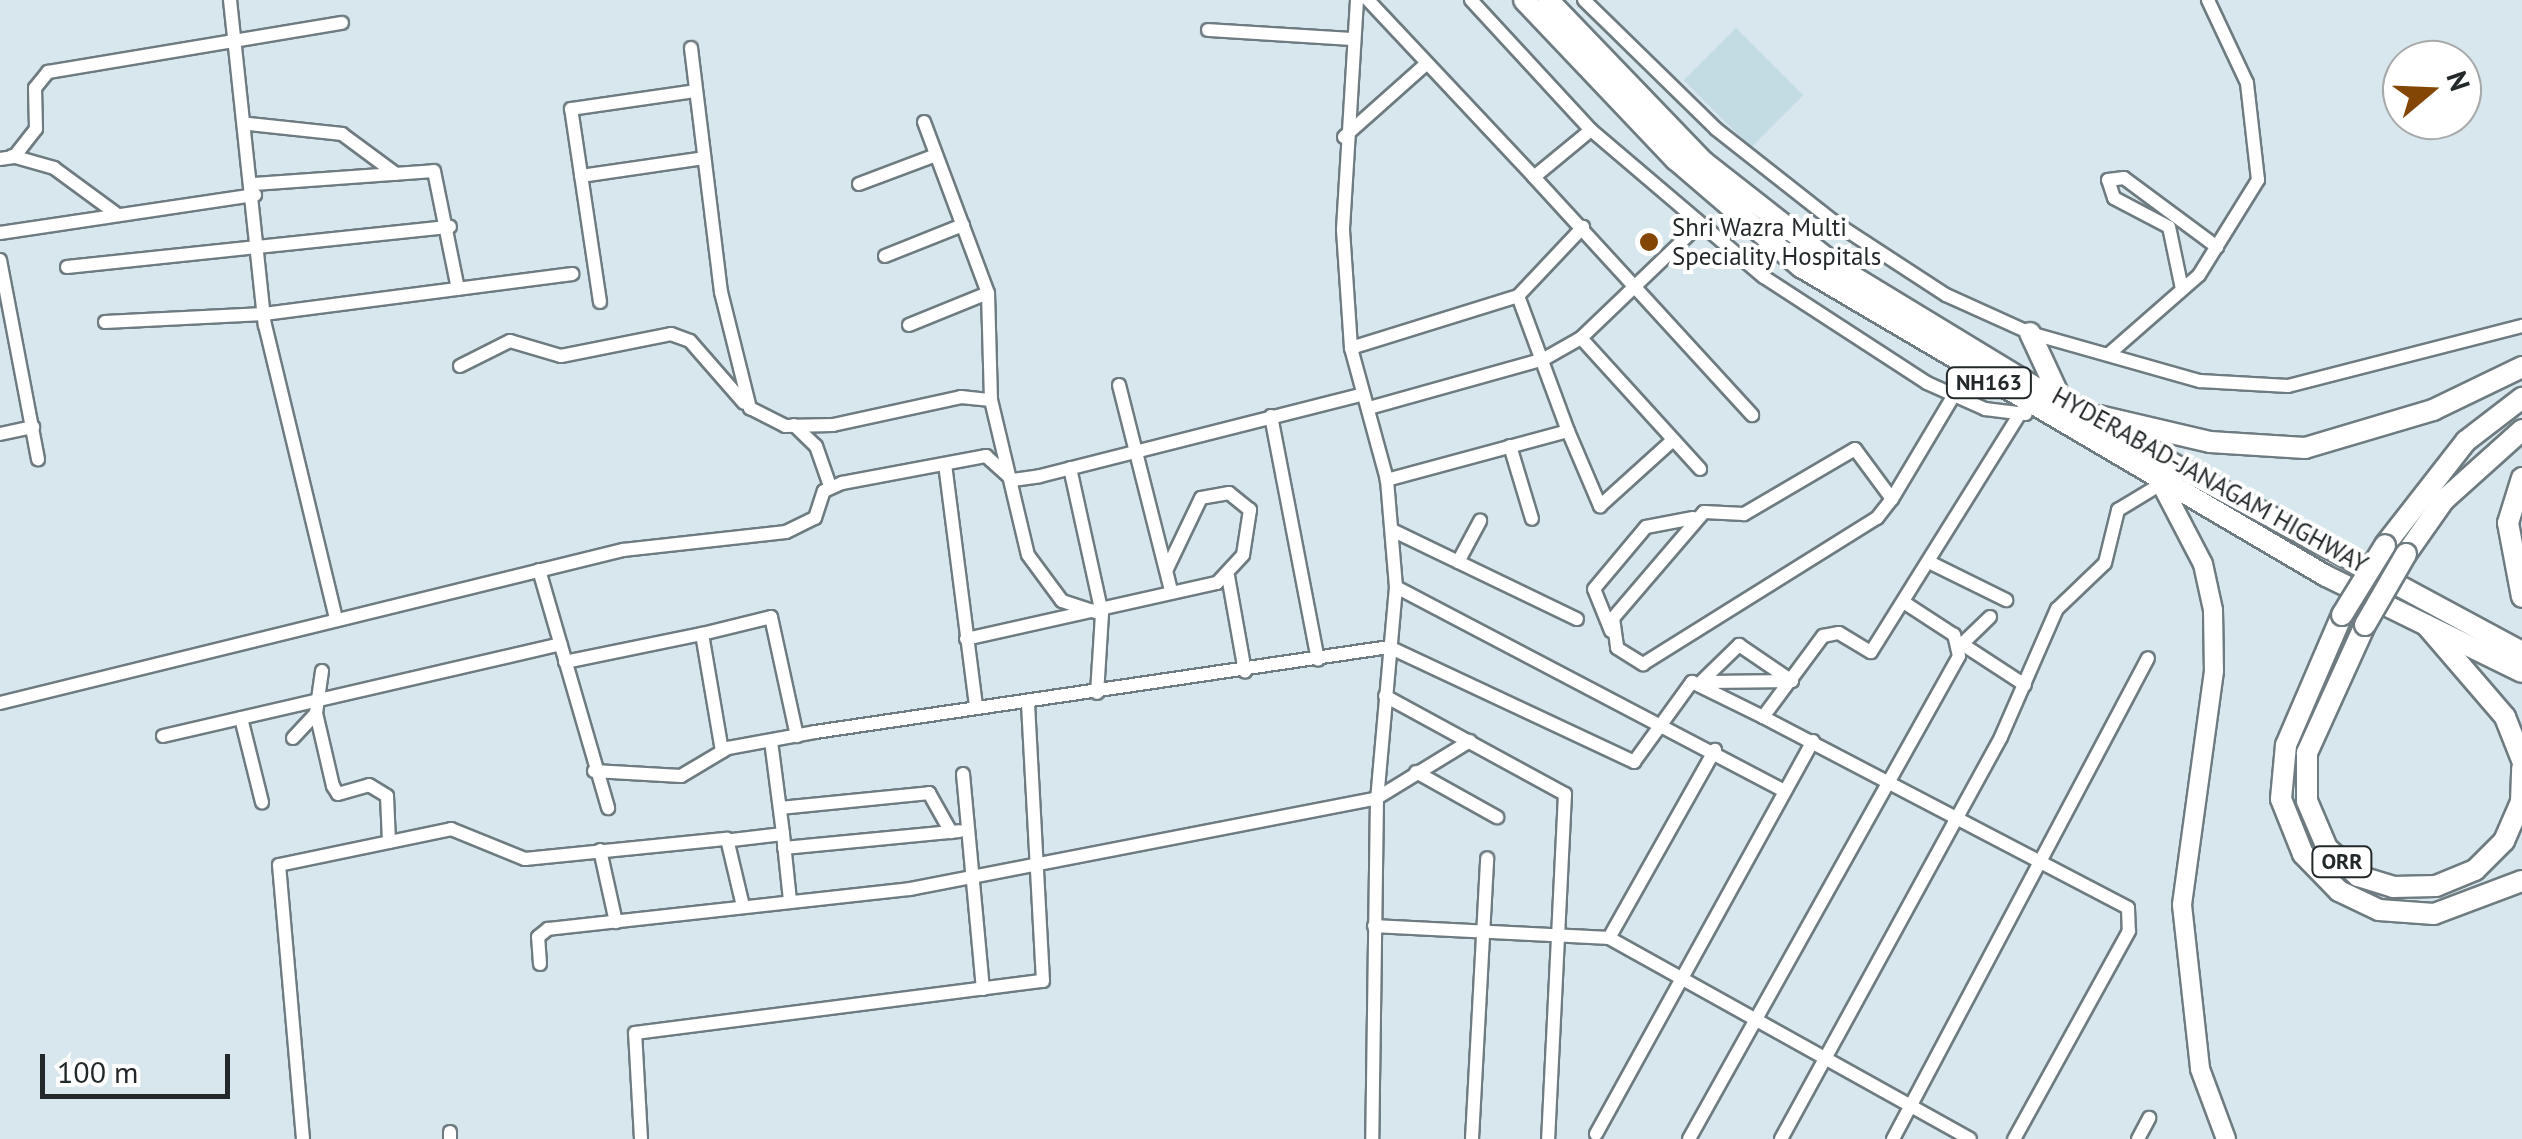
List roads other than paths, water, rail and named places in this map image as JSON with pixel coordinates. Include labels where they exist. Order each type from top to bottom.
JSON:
[{"type":"highway","name":"HYDERABAD-JANAGAM HIGHWAY","points":[[1524,0],[1676,160],[1802,267],[2061,410],[2522,652]]},
{"type":"highway","name":"HYDERABAD-JANAGAM HIGHWAY","points":[[1548,0],[1774,221],[2159,479],[2425,625],[2522,672]]},
{"type":"highway","points":[[2030,333],[2061,410],[2210,442],[2305,448],[2433,410],[2522,367]]},
{"type":"highway","name":"ORR","points":[[2522,398],[2466,441],[2385,545],[2342,616],[2286,745],[2281,800],[2304,854],[2339,891],[2379,910],[2434,914],[2522,881]]},
{"type":"highway","name":"ORR","points":[[2522,430],[2444,500],[2364,625],[2307,753],[2308,800],[2327,848],[2358,876],[2393,887],[2436,886],[2475,870],[2504,841],[2521,802],[2522,768]]},
{"type":"highway","points":[[2522,478],[2508,524],[2522,596]]},
{"type":"highway","points":[[2425,625],[2505,717],[2522,760]]},
{"type":"main road","points":[[2159,479],[2203,564],[2213,610],[2214,671],[2182,905],[2200,1069],[2226,1139]]},
{"type":"street","points":[[230,0],[249,124],[264,314],[336,618]]},
{"type":"street","points":[[1356,0],[1344,137],[1351,348],[1387,480],[1396,587],[1377,798],[1372,1139]]},
{"type":"street","points":[[1368,0],[1752,415]]},
{"type":"street","points":[[1471,0],[1591,130],[1698,225],[1842,332],[1954,395],[2020,414],[2061,410]]},
{"type":"street","points":[[1584,0],[1716,128],[1834,222],[1946,295],[2030,333],[2200,380],[2288,386],[2522,326]]},
{"type":"street","points":[[2110,354],[2182,289],[2217,247],[2258,180],[2257,143],[2247,83],[2208,0]]},
{"type":"street","points":[[7,158],[36,129],[34,88],[48,72],[236,36],[342,23]]},
{"type":"street","points":[[1208,30],[1350,39]]},
{"type":"street","points":[[691,48],[721,292],[750,408]]},
{"type":"street","points":[[1344,137],[1427,63]]},
{"type":"street","points":[[600,302],[571,109],[696,91]]},
{"type":"street","points":[[924,122],[988,293],[991,400],[1005,474],[1043,582],[1062,601],[1102,614]]},
{"type":"street","points":[[249,124],[342,134],[396,174]]},
{"type":"street","points":[[1534,178],[1591,130]]},
{"type":"street","points":[[0,151],[7,158],[54,168],[118,215]]},
{"type":"street","points":[[859,184],[936,154]]},
{"type":"street","points":[[581,176],[704,158]]},
{"type":"street","points":[[0,233],[254,190],[434,172],[450,227],[458,288]]},
{"type":"street","points":[[2182,289],[2169,227],[2114,198],[2108,180],[2124,178],[2217,247]]},
{"type":"street","points":[[885,256],[963,225]]},
{"type":"street","points":[[1369,408],[1544,359],[1582,338],[1698,225]]},
{"type":"street","points":[[67,267],[450,227]]},
{"type":"street","points":[[1351,348],[1518,296],[1582,227]]},
{"type":"street","points":[[0,260],[38,458]]},
{"type":"street","points":[[105,322],[264,314],[572,274]]},
{"type":"street","points":[[909,325],[988,293]]},
{"type":"street","points":[[1518,296],[1568,430],[1604,506],[1674,440]]},
{"type":"street","points":[[0,703],[336,618],[676,540],[786,532],[815,518],[830,486],[816,446],[794,426],[750,408],[690,341],[671,334],[561,356],[510,340],[460,366]]},
{"type":"street","points":[[1582,338],[1700,469]]},
{"type":"street","points":[[1119,385],[1171,590]]},
{"type":"street","points":[[1005,474],[1070,468],[1363,394]]},
{"type":"street","points":[[1892,498],[1854,449],[1744,514],[1646,527],[1594,588],[1625,660],[1643,664],[1878,518],[1892,498],[1954,395]]},
{"type":"street","points":[[794,426],[961,397],[991,400]]},
{"type":"street","points":[[1764,717],[1828,633],[1870,652],[1931,563],[2020,414]]},
{"type":"street","points":[[1272,416],[1318,659]]},
{"type":"street","points":[[0,434],[33,428]]},
{"type":"street","points":[[1387,480],[1568,430]]},
{"type":"street","points":[[1510,446],[1532,519]]},
{"type":"street","points":[[830,486],[993,457],[1005,474]]},
{"type":"street","points":[[944,464],[976,707]]},
{"type":"street","points":[[1070,468],[1102,614],[1097,693]]},
{"type":"street","points":[[1781,1139],[2025,685],[2056,610],[2105,563],[2111,519],[2159,479]]},
{"type":"street","points":[[1167,568],[1192,508],[1228,493],[1252,523],[1228,576],[1245,672]]},
{"type":"street","points":[[1612,631],[1693,518]]},
{"type":"street","points":[[1458,562],[1480,521]]},
{"type":"street","points":[[1394,531],[1577,620]]},
{"type":"street","points":[[1931,563],[2006,600]]},
{"type":"street","points":[[539,570],[608,808]]},
{"type":"street","points":[[966,639],[1102,614],[1171,590],[1228,576]]},
{"type":"street","points":[[1396,587],[1663,720],[1785,791]]},
{"type":"street","points":[[1905,603],[2025,685]]},
{"type":"street","points":[[1689,1139],[1962,644],[1990,616]]},
{"type":"street","points":[[565,662],[771,617],[797,736]]},
{"type":"street","points":[[702,634],[722,751]]},
{"type":"street","points":[[164,736],[316,706],[560,644]]},
{"type":"street","points":[[1702,680],[1739,645],[1792,681]]},
{"type":"street","points":[[594,770],[680,776],[722,751],[797,736],[976,707],[1245,672],[1389,647],[1624,762],[1638,760],[1683,687],[1702,680],[1792,681]]},
{"type":"street","points":[[1893,1139],[2148,658]]},
{"type":"street","points":[[322,671],[316,706],[333,786],[338,794],[369,785],[387,796],[389,842]]},
{"type":"street","points":[[1702,680],[1952,818],[2122,902],[2131,920],[2014,1139]]},
{"type":"street","points":[[1386,696],[1565,794],[1548,1139]]},
{"type":"street","points":[[641,1139],[635,1033],[1043,981],[1041,866],[1028,701]]},
{"type":"street","points":[[293,738],[316,706]]},
{"type":"street","points":[[241,718],[262,802]]},
{"type":"street","points":[[540,964],[542,932],[970,878],[1377,798],[1470,741]]},
{"type":"street","points":[[1596,1134],[1678,979],[1813,741]]},
{"type":"street","points":[[771,742],[790,902]]},
{"type":"street","points":[[1608,938],[1714,750]]},
{"type":"street","points":[[1416,772],[1497,817]]},
{"type":"street","points":[[962,774],[984,989]]},
{"type":"street","points":[[780,808],[929,793],[952,832]]},
{"type":"street","points":[[304,1139],[273,874],[278,865],[450,829],[525,860],[732,840],[783,841],[966,830]]},
{"type":"street","points":[[732,840],[743,906]]},
{"type":"street","points":[[600,850],[616,922]]},
{"type":"street","points":[[1472,1139],[1479,931],[1487,858]]},
{"type":"street","points":[[1374,926],[1559,932],[1608,938],[1749,1024],[1825,1060],[1970,1139]]},
{"type":"street","points":[[2138,1139],[2149,1118]]},
{"type":"place","name":"Shri Wazra Multi Speciality Hospitals","points":[[1649,242]]}]
